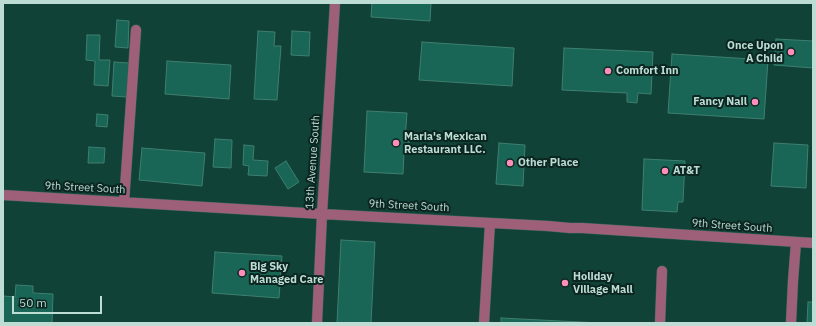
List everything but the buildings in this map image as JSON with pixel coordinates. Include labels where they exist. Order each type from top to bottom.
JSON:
[{"type":"street","name":"13th Avenue South","points":[[317,323],[335,3]]},
{"type":"street","points":[[124,202],[136,30]]},
{"type":"street","name":"9th Street South","points":[[3,195],[813,243]]},
{"type":"street","points":[[484,323],[490,223]]},
{"type":"street","points":[[791,323],[796,242]]},
{"type":"street","points":[[660,323],[662,271]]},
{"type":"place","name":"Once Upon A Child","points":[[791,52]]},
{"type":"place","name":"Comfort Inn","points":[[608,71]]},
{"type":"place","name":"Fancy Nail","points":[[755,102]]},
{"type":"place","name":"Maria's Mexican Restaurant LLC.","points":[[396,143]]},
{"type":"place","name":"Other Place","points":[[510,163]]},
{"type":"place","name":"AT&T","points":[[665,171]]},
{"type":"place","name":"Big Sky Managed Care","points":[[242,273]]},
{"type":"place","name":"Holiday Village Mall","points":[[565,283]]}]
